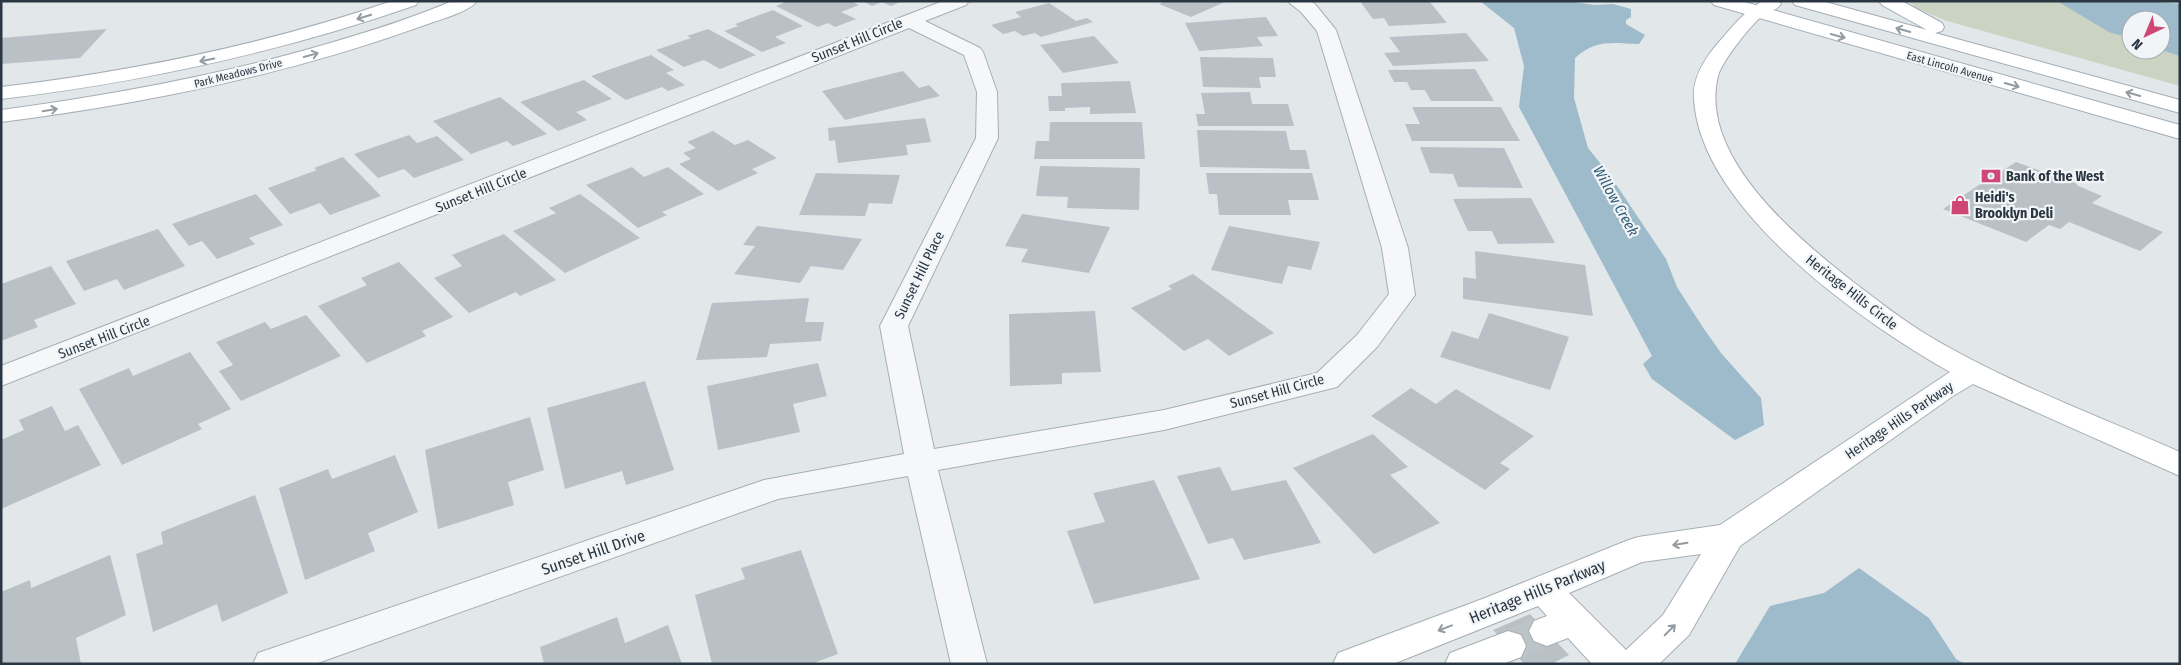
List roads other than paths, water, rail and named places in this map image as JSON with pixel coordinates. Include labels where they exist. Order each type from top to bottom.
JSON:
[{"type":"main road","name":"Park Meadows Drive","points":[[1,93],[69,85],[223,56],[302,36],[410,1]]},
{"type":"main road","name":"Park Meadows Drive","points":[[1,116],[105,102],[229,76],[319,53],[398,28],[468,1]]},
{"type":"main road","name":"East Lincoln Avenue","points":[[1720,1],[1768,6],[2180,132]]},
{"type":"main road","name":"East Lincoln Avenue","points":[[1801,1],[2180,107]]},
{"type":"main road","points":[[1888,1],[1926,22],[2000,57]]},
{"type":"main road","name":"Heritage Hills Circle","points":[[1768,6],[1714,60],[1708,76],[1704,98],[1713,141],[1741,188],[1777,230],[1800,252],[1880,316],[1918,342],[1972,372],[2180,465]]},
{"type":"main road","name":"Heritage Hills Parkway","points":[[1636,664],[1676,625],[1728,536],[1943,389],[1972,372]]},
{"type":"main road","name":"Heritage Hills Parkway","points":[[1351,664],[1638,550],[1728,536]]},
{"type":"main road","points":[[1543,589],[1560,626],[1616,664]]},
{"type":"main road","points":[[1471,662],[1508,646]]},
{"type":"street","name":"Sunset Hill Circle","points":[[1,377],[960,1]]},
{"type":"street","name":"Sunset Hill Circle","points":[[921,463],[1164,420],[1327,380],[1367,342],[1402,295],[1395,248],[1326,30],[1308,8],[1296,1]]},
{"type":"street","name":"Sunset Hill Place","points":[[908,20],[972,52],[987,92],[987,138],[894,326],[921,463],[969,664]]},
{"type":"street","name":"Sunset Hill Drive","points":[[271,664],[775,488],[921,463]]},
{"type":"water","name":"Willow Creek","points":[[1480,1],[1569,1],[1594,5],[1613,4],[1631,9],[1631,17],[1626,20],[1626,24],[1645,35],[1639,44],[1612,43],[1597,45],[1575,58],[1574,98],[1588,148],[1609,174],[1666,259],[1677,287],[1702,326],[1721,353],[1761,398],[1764,425],[1735,440],[1652,379],[1643,364],[1652,356],[1519,107],[1524,66],[1514,28]]},
{"type":"water","points":[[2057,1],[2147,1],[2180,4],[2180,56],[2171,53],[2171,10],[2121,10],[2121,36],[2109,32]]},
{"type":"water","points":[[1859,568],[1929,618],[1956,659],[1965,664],[1735,664],[1770,606],[1824,593]]},
{"type":"tunnel","points":[[1508,646],[1547,631]]},
{"type":"place","name":"Bank of the West","points":[[1991,176]]},
{"type":"place","name":"Heidi's Brooklyn Deli","points":[[1960,205]]}]
